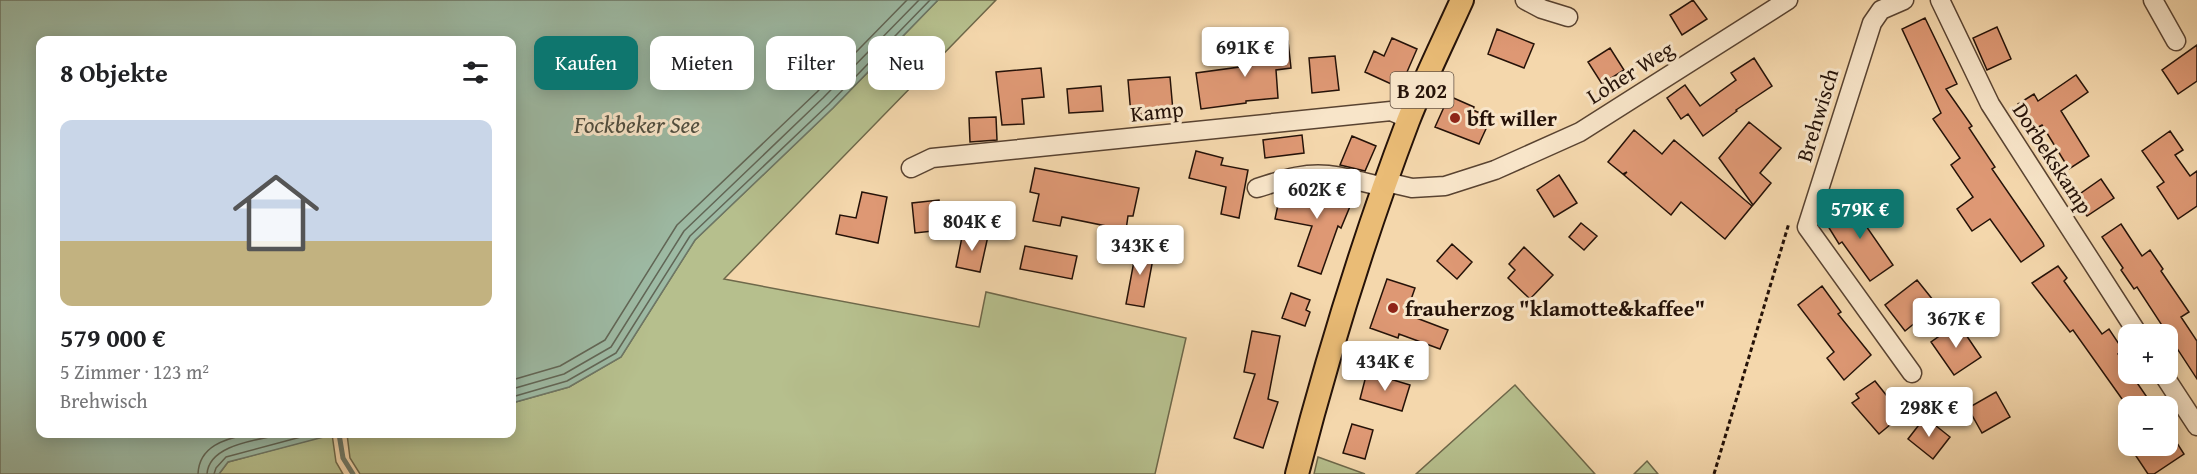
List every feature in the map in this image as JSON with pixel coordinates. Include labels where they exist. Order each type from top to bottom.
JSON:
[{"type":"main road","name":"B 202","points":[[1385,184],[1409,119],[1462,0]]},
{"type":"main road","points":[[1297,474],[1319,389],[1358,261],[1385,184]]},
{"type":"street","points":[[1525,0],[1542,9],[1568,17]]},
{"type":"street","name":"Loher Weg","points":[[1257,188],[1293,177],[1320,175],[1412,188],[1445,186],[1495,170],[1580,132],[1788,0]]},
{"type":"street","name":"Brehwisch","points":[[1904,0],[1881,10],[1872,23],[1808,227],[1912,374]]},
{"type":"street","name":"Dorbekskamp","points":[[1940,0],[1990,104],[2132,324]]},
{"type":"street","points":[[2153,0],[2176,41]]},
{"type":"street","name":"Kamp","points":[[911,168],[932,158],[1391,111],[1409,119]]},
{"type":"street","points":[[2170,384],[2197,426]]},
{"type":"path","points":[[1714,474],[1791,218]]},
{"type":"shaded area","points":[[938,0],[996,0],[945,52],[945,36],[903,36]]},
{"type":"shaded area","points":[[868,72],[868,90],[908,90],[724,279],[979,327],[986,292],[1186,338],[1155,474],[360,474],[350,458],[348,438],[516,438],[516,402],[569,387],[621,357],[695,240],[850,90],[856,90],[856,84]]},
{"type":"shaded area","points":[[1515,385],[1595,474],[1416,474]]},
{"type":"shaded area","points":[[317,438],[333,438],[336,462],[343,474],[219,474],[228,462]]},
{"type":"shaded area","points":[[1318,457],[1365,474],[1314,474]]},
{"type":"shaded area","points":[[1647,461],[1658,474],[1634,474]]},
{"type":"water","name":"Fockbeker See","points":[[0,0],[938,0],[903,36],[868,36],[868,72],[856,84],[856,36],[766,36],[766,90],[850,90],[695,240],[621,357],[569,387],[516,402],[516,36],[36,36],[36,438],[320,438],[228,462],[219,474],[0,474]]},
{"type":"building","points":[[1693,0],[1707,19],[1682,35],[1670,15]]},
{"type":"building","points":[[1925,18],[1957,84],[1946,89],[1972,126],[1969,128],[1995,167],[1992,169],[2043,243],[2044,246],[2021,262],[1990,219],[1972,231],[1957,209],[1973,197],[1951,165],[1960,158],[1933,119],[1941,113],[1902,29]]},
{"type":"building","points":[[1997,27],[2011,59],[1987,70],[1973,38]]},
{"type":"building","points":[[1497,29],[1534,44],[1524,68],[1488,54]]},
{"type":"building","points":[[1392,38],[1417,49],[1400,88],[1365,72],[1374,51],[1384,56]]},
{"type":"building","points":[[1288,41],[1291,68],[1276,70],[1278,98],[1201,109],[1196,73],[1254,65],[1252,44]]},
{"type":"building","points":[[2197,45],[2197,81],[2178,94],[2162,70]]},
{"type":"building","points":[[1610,48],[1624,70],[1602,84],[1588,62]]},
{"type":"building","points":[[1335,56],[1339,90],[1312,93],[1309,58]]},
{"type":"building","points":[[1754,58],[1772,86],[1703,136],[1688,114],[1681,119],[1667,98],[1685,85],[1700,106],[1736,80],[1731,73]]},
{"type":"building","points":[[1041,68],[1044,97],[1022,99],[1024,124],[1002,125],[996,72]]},
{"type":"building","points":[[2076,75],[2088,92],[2061,111],[2089,156],[2069,169],[2042,125],[2035,129],[2018,104],[2034,94],[2038,101]]},
{"type":"building","points":[[1170,77],[1173,111],[1131,115],[1128,80]]},
{"type":"building","points":[[1101,86],[1103,111],[1069,113],[1067,89]]},
{"type":"building","points":[[1449,96],[1474,107],[1473,110],[1491,118],[1479,144],[1435,127]]},
{"type":"building","points":[[996,117],[997,140],[970,142],[969,118]]},
{"type":"building","points":[[1749,122],[1781,148],[1760,173],[1771,183],[1753,205],[1719,158]]},
{"type":"building","points":[[1634,130],[1662,154],[1674,140],[1752,206],[1725,239],[1681,202],[1671,215],[1624,175],[1627,172],[1623,174],[1608,162]]},
{"type":"building","points":[[2170,131],[2183,150],[2175,155],[2190,176],[2197,171],[2197,206],[2178,219],[2157,187],[2164,182],[2142,151]]},
{"type":"building","points":[[1302,135],[1304,153],[1265,158],[1263,140]]},
{"type":"building","points":[[1352,136],[1376,146],[1365,171],[1340,165]]},
{"type":"building","points":[[1196,151],[1223,158],[1221,165],[1248,170],[1239,218],[1221,214],[1226,187],[1189,178]]},
{"type":"building","points":[[1035,168],[1139,188],[1133,216],[1128,216],[1126,230],[1062,217],[1060,226],[1033,221],[1039,194],[1030,192]]},
{"type":"building","points":[[1559,175],[1577,203],[1554,217],[1537,190]]},
{"type":"building","points":[[2101,179],[2114,198],[2087,216],[2074,198]]},
{"type":"building","points":[[1308,186],[1329,190],[1331,187],[1356,192],[1341,228],[1338,226],[1321,274],[1298,266],[1312,226],[1275,219],[1279,200],[1285,201],[1286,196],[1292,197],[1294,189]]},
{"type":"building","points":[[862,192],[887,197],[878,243],[836,234],[840,215],[856,218]]},
{"type":"building","points":[[939,200],[942,230],[915,233],[912,203]]},
{"type":"building","points":[[1861,201],[1874,220],[1866,226],[1893,265],[1870,281],[1842,242],[1839,244],[1826,223]]},
{"type":"building","points":[[1581,223],[1597,236],[1584,250],[1569,237]]},
{"type":"building","points":[[2121,224],[2142,256],[2150,250],[2163,269],[2161,271],[2189,312],[2181,317],[2197,341],[2197,379],[2178,350],[2178,324],[2161,324],[2137,287],[2134,289],[2121,270],[2123,268],[2102,237]]},
{"type":"building","points":[[963,232],[988,236],[980,272],[956,267]]},
{"type":"building","points":[[1452,244],[1472,262],[1457,279],[1437,261]]},
{"type":"building","points":[[1137,245],[1155,248],[1144,307],[1126,304]]},
{"type":"building","points":[[1025,246],[1077,256],[1072,279],[1020,269]]},
{"type":"building","points":[[1524,247],[1553,275],[1530,299],[1508,278],[1515,270],[1509,264]]},
{"type":"building","points":[[2058,266],[2067,278],[2064,281],[2102,334],[2109,329],[2118,342],[2118,384],[2138,384],[2146,396],[2120,396],[2073,330],[2070,332],[2032,283]]},
{"type":"building","name":"frauherzog \"klamotte&kaffee\"","points":[[1387,279],[1415,288],[1406,314],[1448,330],[1440,349],[1399,334],[1398,338],[1370,328]]},
{"type":"building","points":[[1917,280],[1937,305],[1905,331],[1885,305]]},
{"type":"building","points":[[1822,286],[1841,312],[1838,314],[1871,355],[1844,380],[1827,358],[1834,352],[1798,305]]},
{"type":"building","points":[[1291,293],[1310,300],[1306,310],[1310,312],[1305,326],[1282,318]]},
{"type":"building","points":[[1958,323],[1981,357],[1954,375],[1931,342]]},
{"type":"building","points":[[1252,331],[1280,336],[1268,399],[1278,402],[1263,448],[1234,438],[1255,374],[1244,372]]},
{"type":"building","points":[[1367,372],[1410,385],[1402,411],[1360,399]]},
{"type":"building","points":[[1875,381],[1902,415],[1879,434],[1852,403],[1859,398],[1856,394]]},
{"type":"building","points":[[1996,392],[2010,417],[1982,433],[1968,408]]},
{"type":"building","points":[[1925,417],[1950,437],[1933,459],[1908,439]]},
{"type":"building","points":[[1352,424],[1373,430],[1365,459],[1343,453]]},
{"type":"building","points":[[2178,445],[2184,454],[2154,474],[2148,474],[2136,456],[2178,456]]},
{"type":"waterway","points":[[340,438],[343,458],[353,474]]},
{"type":"place","name":"bft willer","points":[[1455,118]]},
{"type":"place","name":"frauherzog \"klamotte&kaffee\"","points":[[1393,308]]}]
